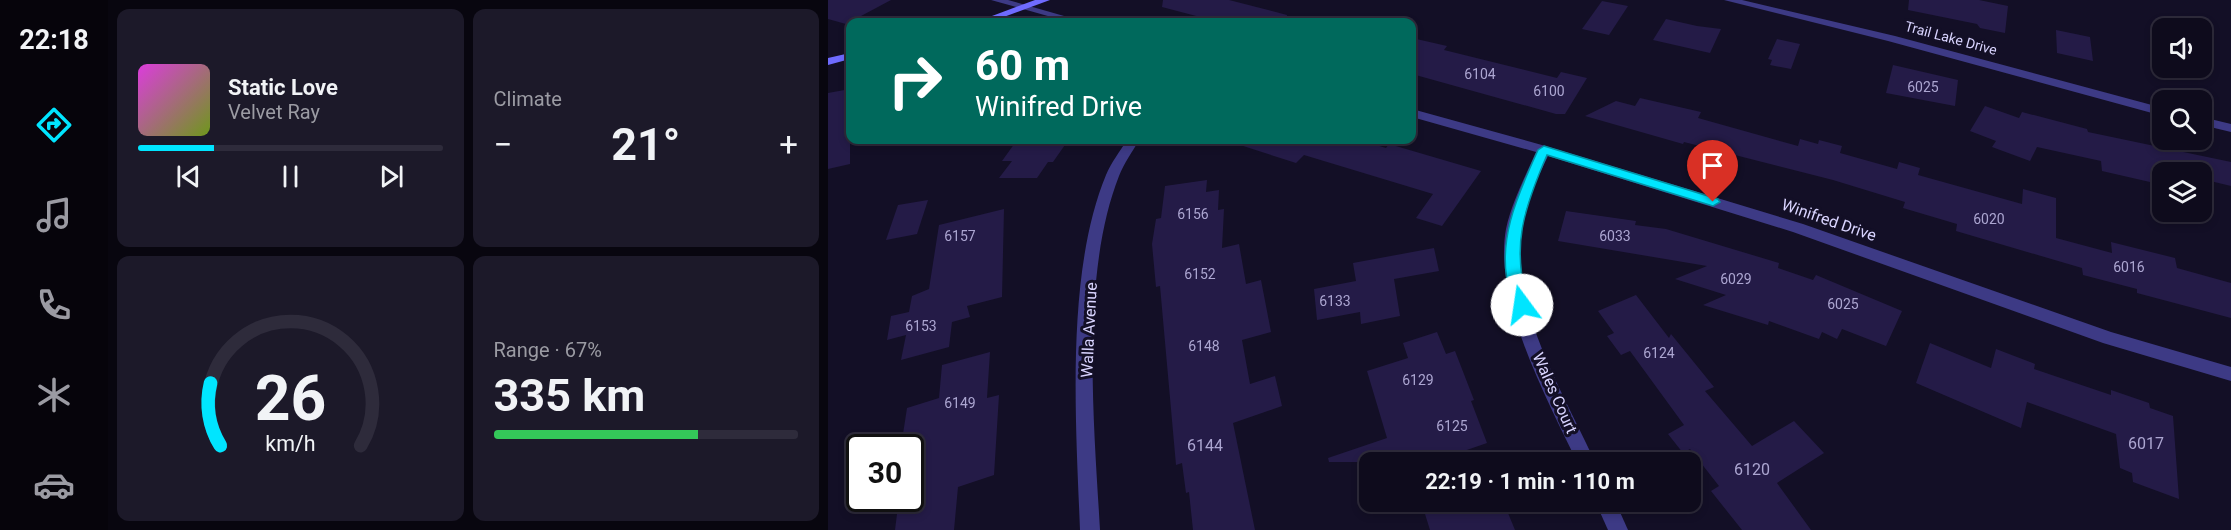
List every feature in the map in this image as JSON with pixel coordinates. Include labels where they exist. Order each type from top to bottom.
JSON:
[{"type":"main road","points":[[994,18],[1045,0]]},
{"type":"main road","points":[[828,62],[846,57]]},
{"type":"street","points":[[996,0],[1064,18]]},
{"type":"street","name":"Trail Lake Drive","points":[[1730,0],[1891,38],[2152,108]]},
{"type":"street","name":"Winifred Drive","points":[[1416,114],[1544,150],[1798,228],[2109,338],[2231,374]]},
{"type":"street","points":[[2212,123],[2231,128]]},
{"type":"street","name":"Walla Avenue","points":[[1090,530],[1085,416],[1088,302],[1096,224],[1108,180],[1130,144]]},
{"type":"street","name":"Wales Court","points":[[1544,150],[1524,193],[1512,240],[1515,284],[1535,347],[1582,452]]},
{"type":"street","points":[[1610,512],[1618,530]]},
{"type":"building","points":[[828,0],[891,0],[857,18],[846,18],[846,24],[828,19]]},
{"type":"building","points":[[1163,0],[1229,0],[1287,15],[1287,18],[1204,18],[1162,7]]},
{"type":"building","points":[[1909,0],[1979,0],[2008,6],[2005,33],[1980,28],[1977,24],[1908,10]]},
{"type":"building","points":[[1602,1],[1628,6],[1609,35],[1582,29]]},
{"type":"building","points":[[1666,19],[1721,29],[1710,53],[1653,40]]},
{"type":"building","points":[[2056,30],[2090,37],[2093,61],[2057,53]]},
{"type":"building","points":[[1416,39],[1447,46],[1444,50],[1557,78],[1561,72],[1587,78],[1565,114],[1556,114],[1416,75]]},
{"type":"building","points":[[1777,39],[1800,44],[1791,69],[1770,65],[1772,60],[1768,59]]},
{"type":"building","points":[[1893,65],[1958,80],[1955,106],[1886,93]]},
{"type":"building","points":[[846,90],[846,144],[850,144],[850,164],[828,169],[828,93]]},
{"type":"building","points":[[1640,98],[1701,112],[1698,118],[1798,146],[1800,139],[1818,144],[1819,140],[1842,146],[1840,153],[1897,169],[1899,162],[1920,168],[1918,175],[2022,204],[2023,189],[2056,198],[2056,238],[2112,253],[2111,242],[2175,258],[2177,268],[2231,283],[2231,318],[2137,293],[2137,289],[2083,275],[2082,268],[1956,231],[1957,224],[1903,208],[1905,202],[1833,180],[1684,142],[1683,144],[1585,116],[1616,101],[1635,106]]},
{"type":"building","points":[[1985,106],[2019,118],[2022,112],[2087,129],[2088,132],[2152,145],[2152,150],[2174,150],[2231,162],[2231,186],[2212,181],[2212,162],[2152,162],[2152,182],[2102,171],[2101,161],[2037,147],[2030,161],[1992,147],[1996,141],[1970,131]]},
{"type":"building","points":[[1014,144],[1066,144],[1053,162],[1048,162],[1037,178],[999,178],[1012,161],[1002,161]]},
{"type":"building","points":[[1237,144],[1373,144],[1386,148],[1389,144],[1481,171],[1442,226],[1416,218],[1433,194],[1304,155],[1296,163]]},
{"type":"building","points":[[1207,180],[1206,192],[1219,190],[1218,210],[1224,209],[1222,248],[1239,244],[1246,284],[1261,280],[1271,332],[1242,340],[1250,384],[1275,376],[1282,406],[1233,423],[1255,530],[1193,530],[1189,492],[1186,493],[1182,463],[1176,465],[1160,286],[1156,287],[1152,244],[1156,219],[1161,218],[1165,186]]},
{"type":"building","points":[[928,200],[917,234],[886,240],[898,205]]},
{"type":"building","points":[[1004,209],[1002,297],[967,306],[970,317],[952,322],[949,347],[901,360],[906,335],[887,340],[891,316],[909,312],[912,296],[929,289],[939,225]]},
{"type":"building","points":[[1566,211],[1636,221],[1635,225],[1666,229],[1779,263],[1778,268],[1813,280],[1816,275],[1902,311],[1886,346],[1842,329],[1837,339],[1822,332],[1819,339],[1769,321],[1768,325],[1703,305],[1726,295],[1675,279],[1707,266],[1558,241]]},
{"type":"building","points":[[1434,248],[1439,271],[1394,279],[1400,316],[1361,324],[1360,312],[1317,320],[1314,289],[1356,281],[1353,263]]},
{"type":"building","points":[[1636,295],[1669,338],[1671,334],[1714,387],[1705,391],[1752,446],[1794,421],[1824,453],[1777,483],[1811,530],[1742,530],[1711,491],[1719,486],[1701,463],[1701,452],[1692,452],[1690,449],[1682,452],[1668,434],[1684,425],[1630,351],[1621,355],[1607,336],[1614,333],[1598,311]]},
{"type":"building","points":[[1437,332],[1446,354],[1455,351],[1474,400],[1471,401],[1487,443],[1461,452],[1359,452],[1359,462],[1329,462],[1328,458],[1387,438],[1367,371],[1408,358],[1403,343]]},
{"type":"building","points":[[1930,343],[1991,368],[1996,349],[2035,364],[2034,369],[2111,395],[2111,390],[2149,403],[2150,408],[2173,416],[2179,499],[2133,482],[2132,473],[2120,468],[2116,434],[2027,402],[2021,428],[1916,383]]},
{"type":"building","points":[[990,352],[987,398],[999,395],[994,475],[958,487],[954,530],[895,530],[897,512],[924,512],[924,434],[903,434],[907,408],[939,398],[942,365]]},
{"type":"building","points":[[1424,512],[1508,512],[1515,530],[1430,530]]},
{"type":"route","points":[[1522,305],[1515,284],[1512,240],[1524,193],[1544,150],[1713,202]]}]
